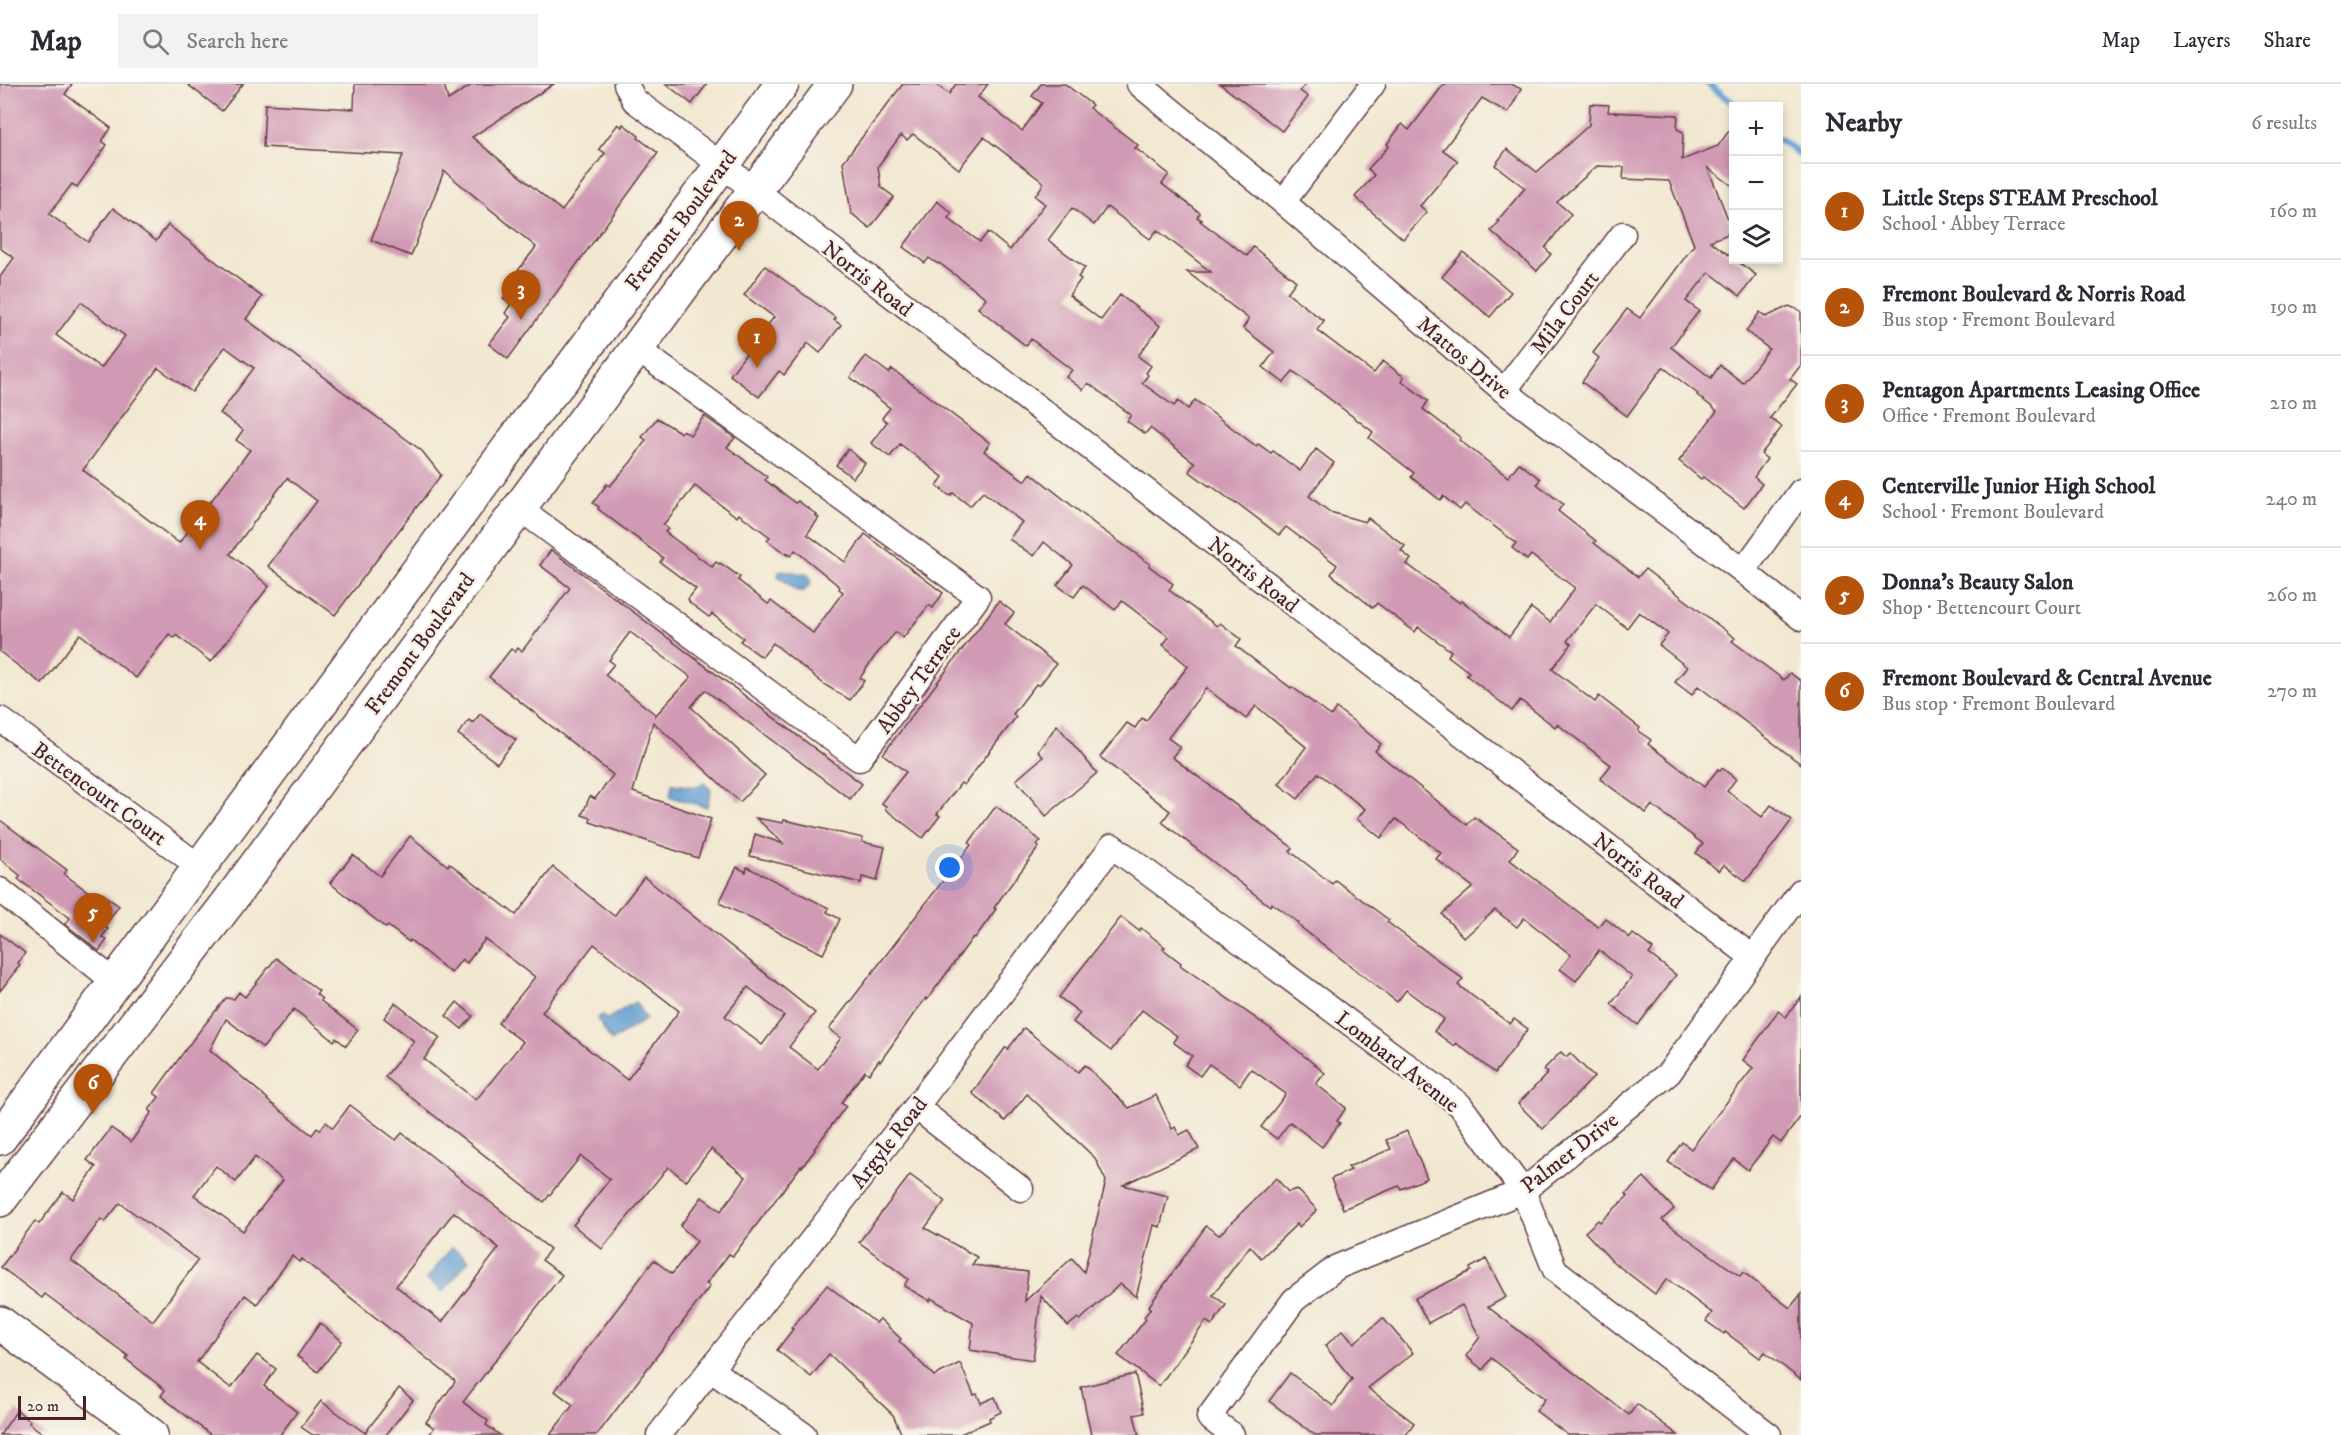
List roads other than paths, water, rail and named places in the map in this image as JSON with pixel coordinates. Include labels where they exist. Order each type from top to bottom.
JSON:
[{"type":"main road","name":"Fremont Boulevard","points":[[0,1138],[782,84]]},
{"type":"main road","name":"Fremont Boulevard","points":[[0,1200],[228,903],[835,84]]},
{"type":"main road","points":[[0,1323],[151,1435]]},
{"type":"street","name":"Norris Road","points":[[626,84],[634,100],[755,190],[1752,957]]},
{"type":"street","name":"Mattos Drive","points":[[1139,84],[1284,202],[1504,391],[1743,571],[1801,618]]},
{"type":"street","points":[[1284,202],[1373,84]]},
{"type":"street","name":"Mila Court","points":[[1504,391],[1623,234]]},
{"type":"street","name":"Abbey Terrace","points":[[519,508],[859,759],[866,750],[978,597],[637,349]]},
{"type":"street","points":[[1743,571],[1801,491]]},
{"type":"street","name":"Bettencourt Court","points":[[0,719],[200,867]]},
{"type":"street","name":"Argyle Road","points":[[658,1435],[916,1107],[1112,846]]},
{"type":"street","name":"Lombard Avenue","points":[[1112,846],[1460,1105],[1523,1191],[1555,1270],[1769,1435]]},
{"type":"street","points":[[0,890],[115,982]]},
{"type":"street","name":"Palmer Drive","points":[[1232,1435],[1209,1418],[1294,1300],[1337,1267],[1523,1191],[1669,1073],[1801,891]]},
{"type":"street","points":[[916,1107],[1021,1189]]},
{"type":"street","points":[[711,1370],[804,1435]]},
{"type":"water","points":[[782,570],[808,575],[811,580],[810,585],[803,591],[797,591],[778,576]]},
{"type":"water","points":[[704,783],[711,790],[707,807],[670,797],[672,784],[696,787]]},
{"type":"water","points":[[635,1002],[646,1019],[611,1041],[597,1018],[603,1015],[606,1020]]},
{"type":"water","points":[[452,1247],[469,1260],[443,1292],[427,1279]]},
{"type":"waterway","points":[[1708,84],[1732,102]]},
{"type":"waterway","points":[[1783,142],[1801,155]]},
{"type":"place","name":"Fremont Boulevard & Norris Road","points":[[739,251]]},
{"type":"place","name":"Pentagon Apartments Leasing Office","points":[[521,320]]},
{"type":"place","name":"Little Steps STEAM Preschool","points":[[757,368]]},
{"type":"place","name":"Centerville Junior High School","points":[[200,550]]},
{"type":"place","name":"Donna's Beauty Salon","points":[[93,943]]},
{"type":"place","name":"Fremont Boulevard & Central Avenue","points":[[93,1114]]}]
